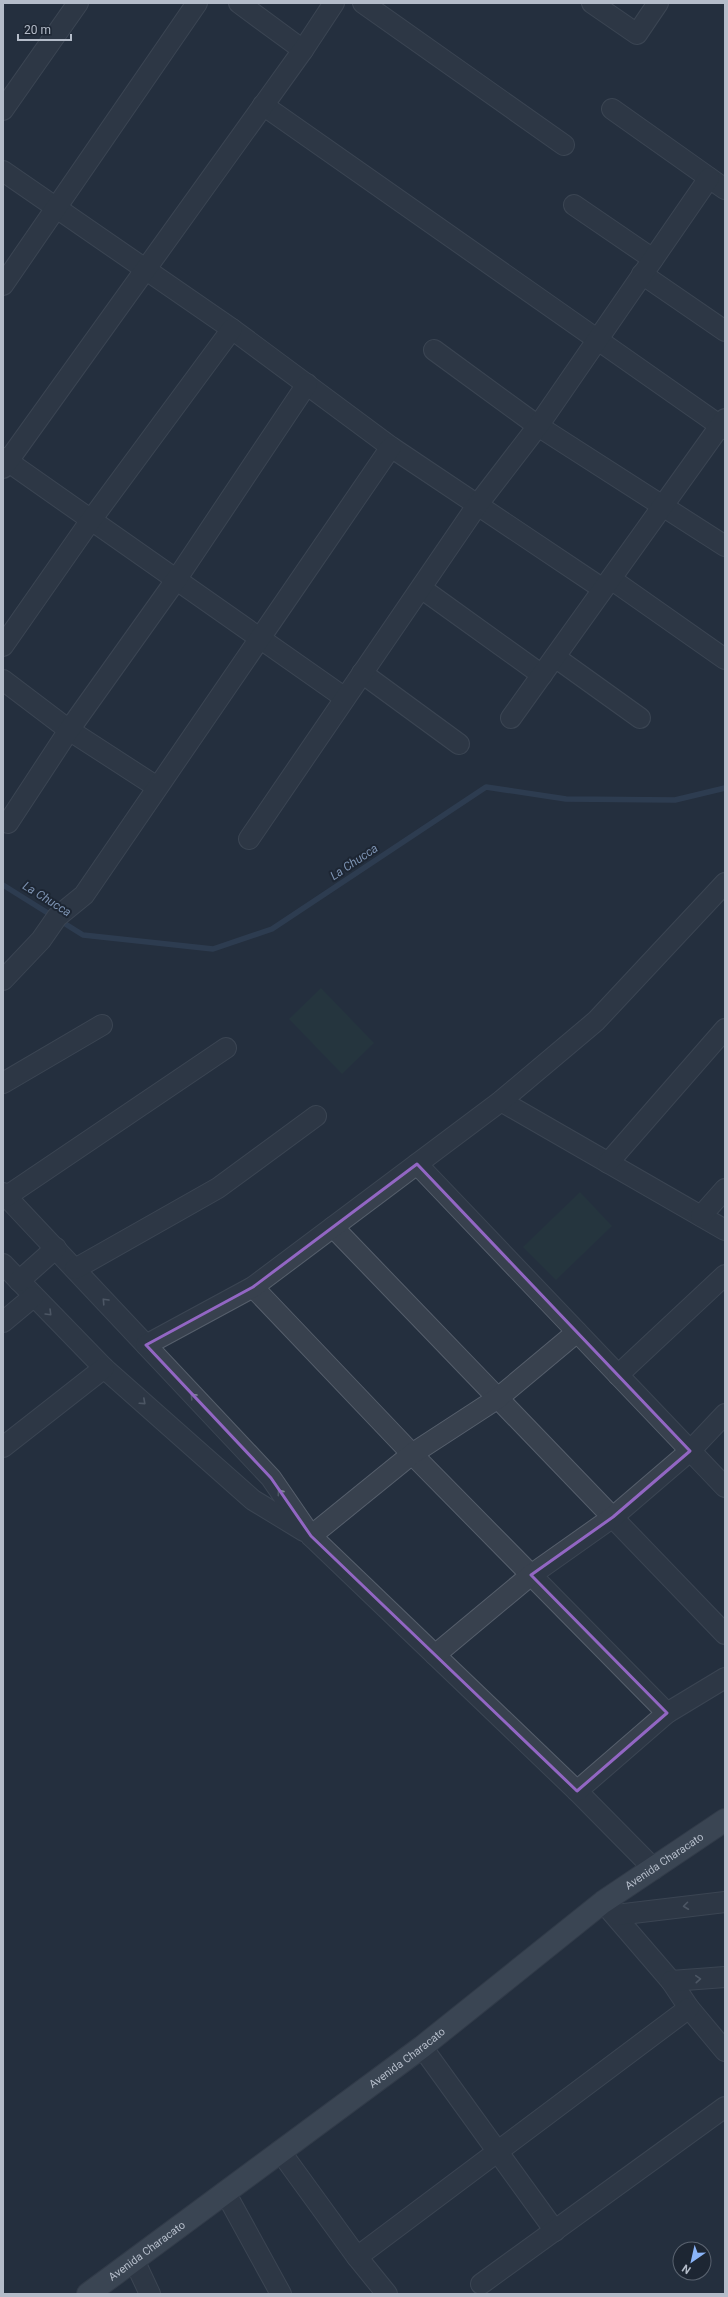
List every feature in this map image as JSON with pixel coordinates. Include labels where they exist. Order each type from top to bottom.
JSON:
[{"type":"main road","name":"Avenida Characato","points":[[88,2294],[609,1909],[654,1869],[725,1820]]},
{"type":"street","points":[[3,110],[78,3]]},
{"type":"street","points":[[3,285],[197,3]]},
{"type":"street","points":[[239,3],[303,50]]},
{"type":"street","points":[[334,3],[303,50],[145,271],[5,463],[91,520],[262,638],[345,698]]},
{"type":"street","points":[[363,3],[564,146]]},
{"type":"street","points":[[592,3],[637,34],[658,3]]},
{"type":"street","points":[[263,105],[597,339],[723,425],[662,507],[511,718]]},
{"type":"street","points":[[612,109],[725,189]]},
{"type":"street","points":[[3,171],[232,330],[391,447],[478,504],[725,659]]},
{"type":"street","points":[[249,839],[478,504],[538,426],[709,178]]},
{"type":"street","points":[[574,204],[725,331]]},
{"type":"street","points":[[3,646],[91,520],[232,330]]},
{"type":"street","points":[[434,350],[538,426],[662,507],[725,546]]},
{"type":"street","points":[[8,823],[69,730],[176,580],[307,384]]},
{"type":"street","points":[[3,980],[41,940],[57,917],[84,895],[157,787],[262,638],[391,447]]},
{"type":"street","points":[[421,588],[542,675]]},
{"type":"street","points":[[555,657],[640,718]]},
{"type":"street","points":[[362,673],[460,744]]},
{"type":"street","points":[[3,680],[69,730],[157,787]]},
{"type":"street","points":[[146,1345],[253,1286],[501,1101],[596,1021],[725,883]]},
{"type":"street","points":[[3,1083],[102,1025]]},
{"type":"street","points":[[608,1163],[725,1029]]},
{"type":"street","points":[[226,1048],[5,1194],[271,1478],[311,1536],[577,1791],[654,1869]]},
{"type":"street","points":[[501,1101],[725,1230]]},
{"type":"street","points":[[75,1269],[218,1188],[316,1116]]},
{"type":"street","points":[[417,1164],[725,1487]]},
{"type":"street","points":[[701,1216],[725,1189]]},
{"type":"street","points":[[333,1226],[725,1634]]},
{"type":"street","points":[[19,1281],[56,1248]]},
{"type":"street","points":[[3,1264],[33,1297],[104,1368],[253,1500],[311,1536]]},
{"type":"street","points":[[618,1375],[725,1275]]},
{"type":"street","points":[[253,1286],[412,1454],[667,1713]]},
{"type":"street","points":[[3,1322],[33,1297]]},
{"type":"street","points":[[311,1536],[412,1454],[498,1398],[576,1332]]},
{"type":"street","points":[[3,1447],[104,1368]]},
{"type":"street","points":[[435,1655],[531,1575],[613,1517],[690,1450],[725,1414]]},
{"type":"street","points":[[577,1791],[667,1713],[725,1678]]},
{"type":"street","points":[[609,1909],[725,1902]]},
{"type":"street","points":[[609,1909],[670,1981],[689,2008],[725,2051]]},
{"type":"street","points":[[670,1981],[725,1977]]},
{"type":"street","points":[[357,2257],[689,2008]]},
{"type":"street","points":[[422,2047],[555,2231]]},
{"type":"street","points":[[481,2284],[725,2107]]},
{"type":"street","points":[[280,2151],[357,2257],[388,2294]]},
{"type":"street","points":[[225,2192],[281,2294]]},
{"type":"street","points":[[134,2260],[150,2294]]},
{"type":"highlighted area","points":[[417,1164],[690,1451],[613,1517],[531,1575],[667,1713],[577,1791],[311,1536],[271,1478],[146,1345],[253,1287]]},
{"type":"green space","points":[[321,988],[374,1043],[342,1074],[289,1019]]},
{"type":"green space","points":[[580,1192],[612,1226],[556,1280],[523,1247]]},
{"type":"waterway","name":"La Chucca","points":[[3,885],[83,935],[213,949],[272,929],[486,787],[566,799],[675,800],[725,788]]}]
